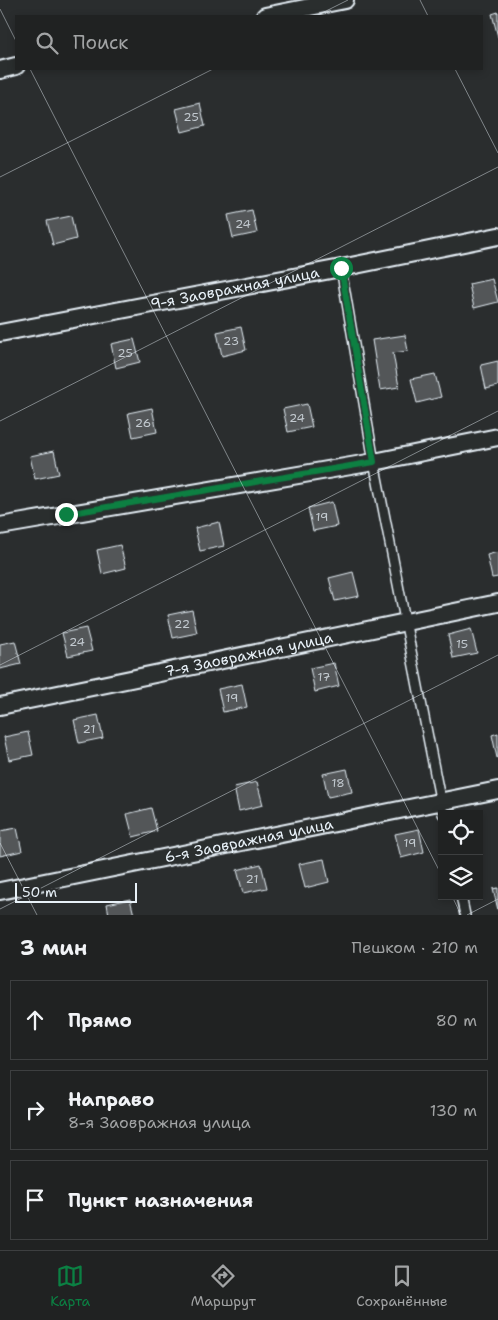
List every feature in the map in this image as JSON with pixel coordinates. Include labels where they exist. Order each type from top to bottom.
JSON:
[{"type":"street","points":[[270,15],[345,0]]},
{"type":"street","points":[[0,70],[15,66]]},
{"type":"street","name":"9-я Заовражная улица","points":[[0,333],[498,236]]},
{"type":"street","points":[[0,526],[374,462],[498,437]]},
{"type":"street","name":"7-я Заовражная улица","points":[[0,706],[498,603]]},
{"type":"street","name":"6-я Заовражная улица","points":[[0,891],[442,807],[498,790]]},
{"type":"lane","points":[[341,268],[374,462],[442,807]]},
{"type":"lane","points":[[462,900],[465,915]]},
{"type":"building","points":[[498,12],[498,37],[492,14]]},
{"type":"building","points":[[200,103],[205,126],[182,132],[176,109]]},
{"type":"building","points":[[252,210],[257,233],[233,238],[228,215]]},
{"type":"building","points":[[71,216],[76,239],[53,245],[47,221]]},
{"type":"building","points":[[492,279],[498,302],[474,308],[469,284]]},
{"type":"building","points":[[241,327],[246,350],[222,356],[217,332]]},
{"type":"building","points":[[405,335],[408,351],[393,353],[399,387],[380,390],[372,340]]},
{"type":"building","points":[[134,339],[140,362],[116,368],[111,344]]},
{"type":"building","points":[[498,361],[498,386],[486,389],[481,365]]},
{"type":"building","points":[[435,374],[441,397],[417,403],[411,379]]},
{"type":"building","points":[[307,404],[312,427],[288,432],[283,409]]},
{"type":"building","points":[[152,408],[157,432],[133,437],[128,413]]},
{"type":"building","points":[[54,451],[59,474],[35,479],[30,456]]},
{"type":"building","points":[[332,502],[337,526],[313,531],[308,508]]},
{"type":"building","points":[[219,522],[224,546],[200,551],[195,528]]},
{"type":"building","points":[[120,545],[126,568],[102,574],[97,550]]},
{"type":"building","points":[[498,552],[498,577],[492,578],[487,555]]},
{"type":"building","points":[[353,572],[359,596],[335,601],[329,578]]},
{"type":"building","points":[[192,610],[197,633],[173,638],[168,615]]},
{"type":"building","points":[[86,628],[92,651],[68,656],[62,633]]},
{"type":"building","points":[[471,629],[477,653],[453,658],[448,635]]},
{"type":"building","points":[[15,641],[21,664],[0,669],[0,644]]},
{"type":"building","points":[[334,663],[339,686],[315,692],[310,668]]},
{"type":"building","points":[[242,684],[247,707],[223,712],[218,689]]},
{"type":"building","points":[[98,715],[103,738],[79,743],[74,720]]},
{"type":"building","points":[[28,732],[33,755],[9,760],[4,737]]},
{"type":"building","points":[[498,733],[498,758],[497,758],[492,735]]},
{"type":"building","points":[[347,769],[352,792],[328,797],[323,774]]},
{"type":"building","points":[[257,782],[263,805],[239,811],[234,787]]},
{"type":"building","points":[[151,808],[157,831],[133,837],[127,814]]},
{"type":"building","points":[[17,828],[22,851],[0,856],[0,831]]},
{"type":"building","points":[[419,829],[424,852],[401,858],[395,834]]},
{"type":"building","points":[[324,859],[329,882],[305,888],[299,864]]},
{"type":"building","points":[[261,864],[267,888],[243,893],[237,870]]},
{"type":"building","points":[[498,888],[498,910],[493,889]]},
{"type":"building","points":[[130,899],[134,915],[109,915],[107,904]]},
{"type":"route","points":[[66,514],[374,462],[341,268]]}]
